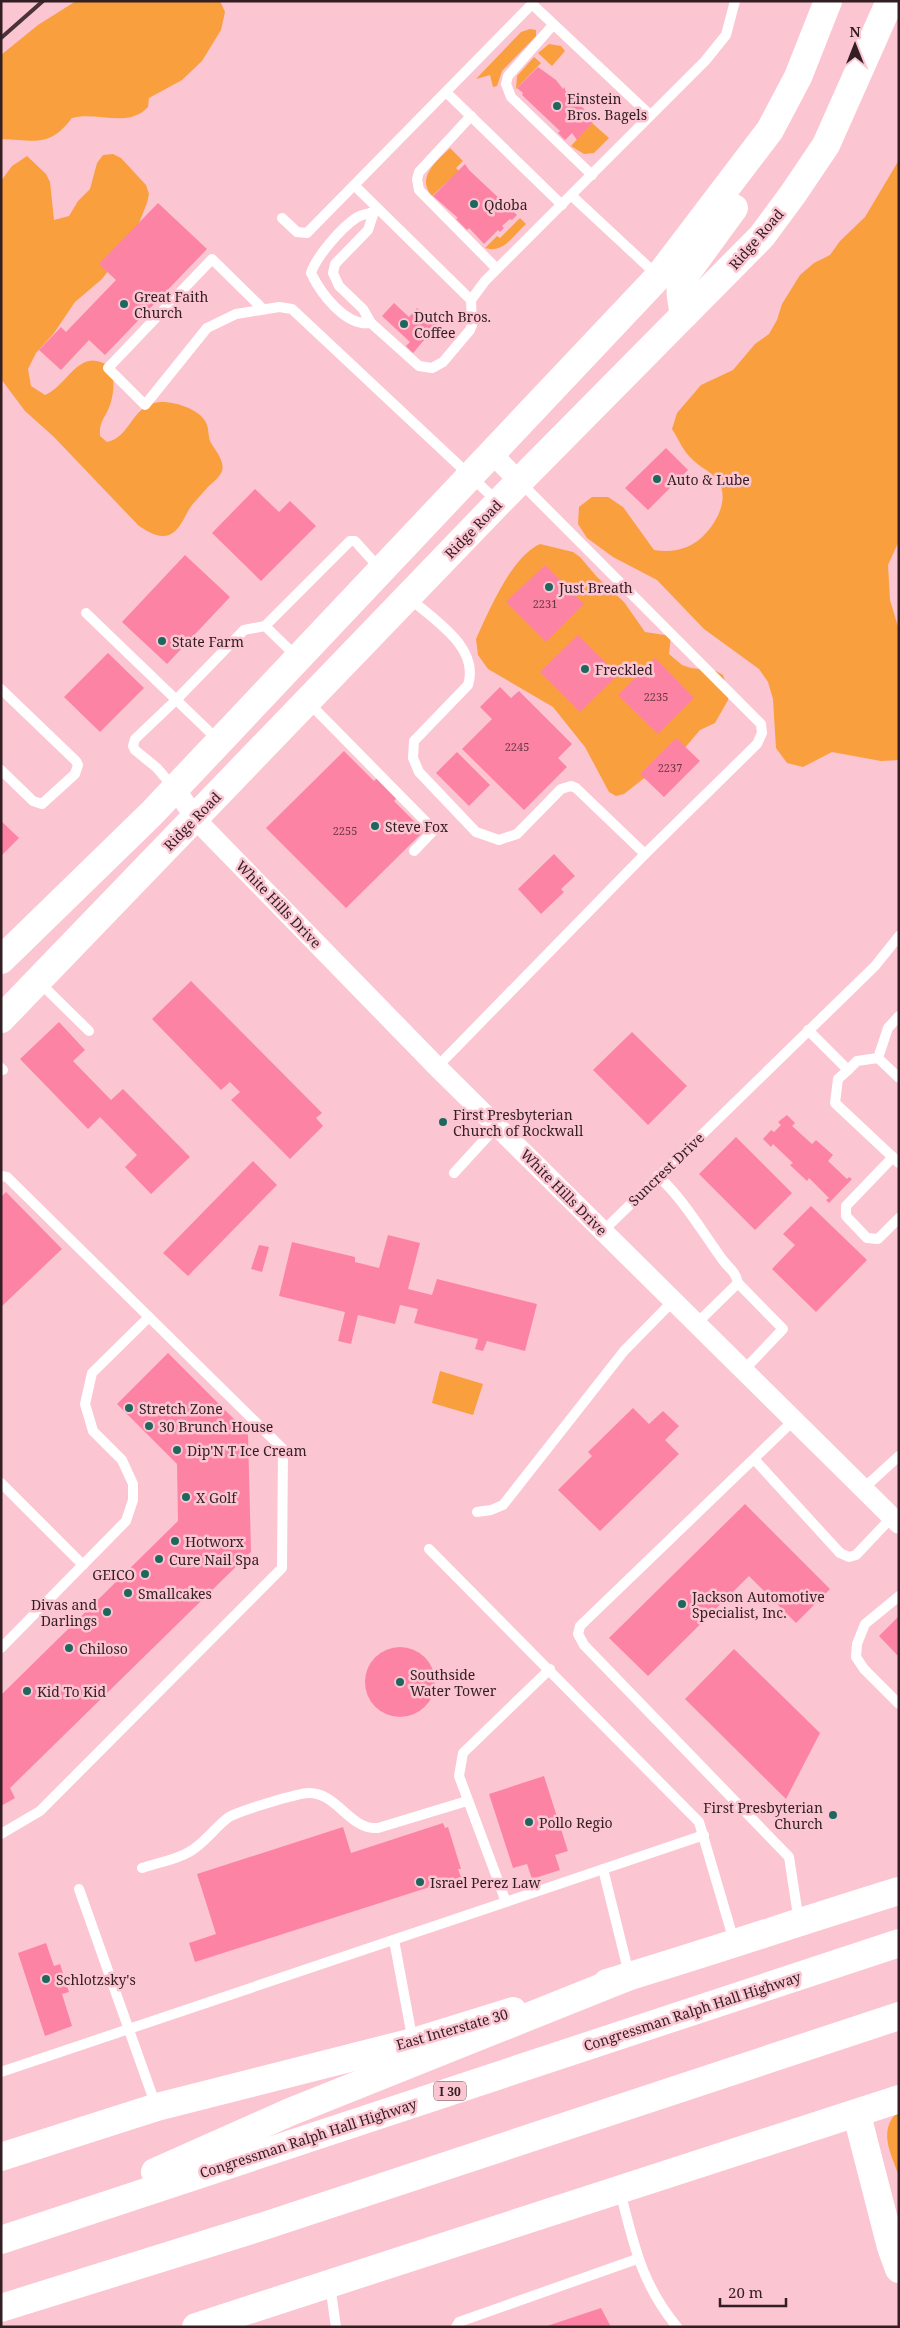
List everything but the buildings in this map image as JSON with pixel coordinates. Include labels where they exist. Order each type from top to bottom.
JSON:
[{"type":"main road","points":[[1,960],[175,788],[659,276],[770,130],[798,77],[828,1]]},
{"type":"main road","name":"Ridge Road","points":[[1,1019],[498,503],[762,236],[826,144],[890,3]]},
{"type":"main road","points":[[684,315],[680,284],[750,186],[759,166],[770,130]]},
{"type":"main road","name":"East Interstate 30","points":[[2,2154],[156,2107],[413,2042],[735,1945],[799,1922],[899,1891]]},
{"type":"main road","name":"Congressman Ralph Hall Highway","points":[[10,2237],[899,1943]]},
{"type":"main road","points":[[10,2237],[290,2112],[630,1976]]},
{"type":"main road","points":[[1,2308],[264,2226],[899,2016]]},
{"type":"main road","points":[[196,2327],[899,2100]]},
{"type":"main road","points":[[857,2114],[891,2246],[899,2269]]},
{"type":"street","points":[[492,454],[520,481]]},
{"type":"street","name":"White Hills Drive","points":[[175,788],[195,818],[438,1067],[864,1488],[895,1521]]},
{"type":"lane","points":[[470,300],[496,269],[572,196],[705,61],[726,34],[734,1]]},
{"type":"lane","points":[[282,218],[297,232],[308,233],[532,4],[650,115]]},
{"type":"lane","points":[[554,25],[508,76],[506,84],[511,96],[592,175]]},
{"type":"lane","points":[[446,92],[562,205]]},
{"type":"lane","points":[[471,116],[419,172],[417,179],[419,190],[496,269]]},
{"type":"lane","points":[[354,186],[375,211],[470,300],[472,325],[470,330],[443,362],[432,368],[419,366],[371,323],[363,309],[339,286],[333,273],[335,264],[368,230],[375,211]]},
{"type":"lane","points":[[572,196],[659,276]]},
{"type":"lane","points":[[371,323],[361,324],[351,321],[319,289],[311,273],[316,260],[356,217],[375,211]]},
{"type":"lane","points":[[263,309],[212,259],[108,368],[145,405],[207,328],[236,314],[279,307],[292,308],[498,503]]},
{"type":"lane","points":[[438,1067],[645,854],[757,744],[762,733],[761,724],[520,481]]},
{"type":"lane","points":[[175,788],[157,768],[134,750],[135,739],[244,630],[265,626],[350,541],[355,541],[380,570]]},
{"type":"lane","points":[[408,597],[461,644],[471,664],[472,675],[468,685],[414,741],[413,758],[419,772],[476,832],[499,840],[517,834],[561,789],[571,786],[576,788],[645,854]]},
{"type":"lane","points":[[86,613],[219,742]]},
{"type":"lane","points":[[265,626],[298,658]]},
{"type":"lane","points":[[1,689],[78,765],[75,774],[42,804],[33,801],[1,770]]},
{"type":"lane","points":[[308,701],[434,830],[414,851]]},
{"type":"lane","name":"Suncrest Drive","points":[[603,1231],[875,966],[899,936]]},
{"type":"lane","points":[[38,981],[89,1031]]},
{"type":"lane","points":[[878,1058],[888,1028],[899,1016]]},
{"type":"lane","points":[[808,1030],[848,1070]]},
{"type":"lane","points":[[878,1058],[857,1061],[838,1079],[835,1103],[896,1160],[846,1206],[846,1216],[867,1238],[878,1239],[899,1218]]},
{"type":"lane","points":[[878,1058],[899,1078]]},
{"type":"lane","points":[[454,1173],[497,1126]]},
{"type":"lane","points":[[1,1176],[7,1177],[283,1449],[282,1568],[40,1811],[1,1834]]},
{"type":"lane","points":[[658,1176],[676,1193],[723,1261],[735,1273],[738,1283],[783,1329],[744,1370]]},
{"type":"lane","points":[[697,1323],[738,1283]]},
{"type":"lane","points":[[477,1512],[491,1510],[503,1504],[624,1350],[674,1300]]},
{"type":"lane","points":[[1,1648],[126,1521],[133,1500],[133,1484],[122,1460],[93,1431],[85,1404],[92,1373],[149,1317]]},
{"type":"lane","points":[[794,1420],[580,1626],[578,1634],[584,1645],[789,1857],[799,1922]]},
{"type":"lane","points":[[864,1488],[899,1456]]},
{"type":"lane","points":[[754,1459],[840,1553],[849,1557],[856,1555],[895,1521]]},
{"type":"lane","points":[[1,1483],[83,1565]]},
{"type":"lane","points":[[429,1549],[550,1669],[699,1822],[735,1945]]},
{"type":"lane","points":[[899,1596],[865,1624],[857,1644],[856,1657],[864,1669],[899,1704]]},
{"type":"lane","points":[[506,1902],[459,1776],[464,1753],[550,1669]]},
{"type":"lane","points":[[142,1868],[189,1853],[231,1816],[304,1793],[320,1794],[326,1797],[361,1826],[370,1829],[468,1800]]},
{"type":"lane","points":[[1,2072],[704,1835]]},
{"type":"lane","points":[[603,1869],[630,1976]]},
{"type":"lane","points":[[78,1889],[156,2107]]},
{"type":"lane","points":[[394,1940],[413,2042]]},
{"type":"lane","points":[[620,2191],[637,2259],[650,2288],[677,2327]]},
{"type":"lane","points":[[456,2327],[459,2322],[637,2259]]},
{"type":"lane","points":[[330,2284],[336,2327]]},
{"type":"shaded area","points":[[76,1],[220,1],[225,12],[221,30],[202,61],[182,80],[149,98],[148,107],[140,114],[122,118],[82,116],[72,118],[64,128],[49,138],[33,141],[1,139],[1,55],[38,25]]},
{"type":"shaded area","points":[[530,29],[536,30],[536,36],[502,71],[497,86],[493,87],[490,75],[476,79],[521,32]]},
{"type":"shaded area","points":[[549,44],[561,46],[565,51],[552,66],[538,53]]},
{"type":"shaded area","points":[[534,57],[541,63],[516,89],[517,76]]},
{"type":"shaded area","points":[[592,123],[609,138],[594,153],[584,154],[571,146]]},
{"type":"shaded area","points":[[450,148],[463,161],[456,168],[459,171],[432,196],[426,182],[427,176],[434,164]]},
{"type":"shaded area","points":[[113,154],[121,158],[146,185],[149,194],[147,203],[133,238],[102,279],[75,302],[54,333],[36,353],[28,369],[31,386],[45,395],[57,387],[83,363],[94,360],[109,365],[113,376],[113,393],[100,432],[100,436],[107,442],[121,435],[140,411],[154,403],[168,402],[185,406],[204,419],[210,441],[221,460],[222,471],[218,478],[192,505],[177,529],[165,536],[153,534],[138,525],[54,437],[25,411],[1,379],[1,181],[12,166],[27,156],[46,174],[50,182],[54,220],[69,216],[78,201],[90,189],[97,163],[103,155]]},
{"type":"shaded area","points":[[899,160],[899,541],[888,565],[890,600],[899,630],[899,760],[881,761],[832,752],[803,767],[787,763],[776,748],[773,699],[768,682],[759,669],[704,629],[657,580],[613,557],[587,538],[578,524],[579,507],[592,497],[608,497],[623,507],[654,550],[669,551],[682,549],[695,543],[706,533],[719,514],[723,498],[722,491],[715,477],[694,461],[686,452],[672,429],[677,413],[701,385],[733,370],[755,344],[769,334],[777,320],[782,304],[800,275],[814,263],[830,255],[840,241],[865,217]]},
{"type":"shaded area","points":[[520,218],[526,224],[508,242],[497,248],[485,248],[497,236],[500,238]]},
{"type":"shaded area","points":[[540,544],[573,552],[580,557],[597,577],[624,602],[645,632],[671,636],[669,654],[682,665],[716,671],[723,675],[728,692],[728,700],[715,723],[700,730],[666,770],[643,779],[624,794],[616,796],[609,792],[585,747],[553,707],[488,669],[478,655],[476,639],[502,586],[520,560]]},
{"type":"shaded area","points":[[440,1371],[483,1384],[473,1415],[432,1403]]},
{"type":"shaded area","points":[[899,2111],[899,2176],[890,2151],[887,2134],[892,2118]]},
{"type":"railway","points":[[1,38],[43,1]]},
{"type":"place","name":"Einstein Bros. Bagels","points":[[557,106]]},
{"type":"place","name":"Qdoba","points":[[474,204]]},
{"type":"place","name":"Great Faith Church","points":[[124,304]]},
{"type":"place","name":"Dutch Bros. Coffee","points":[[404,324]]},
{"type":"place","name":"Auto & Lube","points":[[657,479]]},
{"type":"place","name":"Just Breath","points":[[549,587]]},
{"type":"place","name":"State Farm","points":[[162,641]]},
{"type":"place","name":"Freckled","points":[[585,669]]},
{"type":"place","name":"Steve Fox","points":[[375,826]]},
{"type":"place","name":"First Presbyterian Church of Rockwall","points":[[443,1122]]},
{"type":"place","name":"Stretch Zone","points":[[129,1408]]},
{"type":"place","name":"30 Brunch House","points":[[149,1426]]},
{"type":"place","name":"Dip'N T Ice Cream","points":[[177,1450]]},
{"type":"place","name":"X Golf","points":[[186,1497]]},
{"type":"place","name":"Hotworx","points":[[175,1541]]},
{"type":"place","name":"Cure Nail Spa","points":[[159,1559]]},
{"type":"place","name":"GEICO","points":[[145,1574]]},
{"type":"place","name":"Smallcakes","points":[[128,1593]]},
{"type":"place","name":"Jackson Automotive Specialist, Inc.","points":[[682,1604]]},
{"type":"place","name":"Divas and Darlings","points":[[107,1612]]},
{"type":"place","name":"Chiloso","points":[[69,1648]]},
{"type":"place","name":"Southside Water Tower","points":[[400,1682]]},
{"type":"place","name":"Kid To Kid","points":[[27,1691]]},
{"type":"place","name":"First Presbyterian Church","points":[[833,1815]]},
{"type":"place","name":"Pollo Regio","points":[[529,1822]]},
{"type":"place","name":"Israel Perez Law","points":[[420,1882]]},
{"type":"place","name":"Schlotzsky's","points":[[46,1979]]}]
